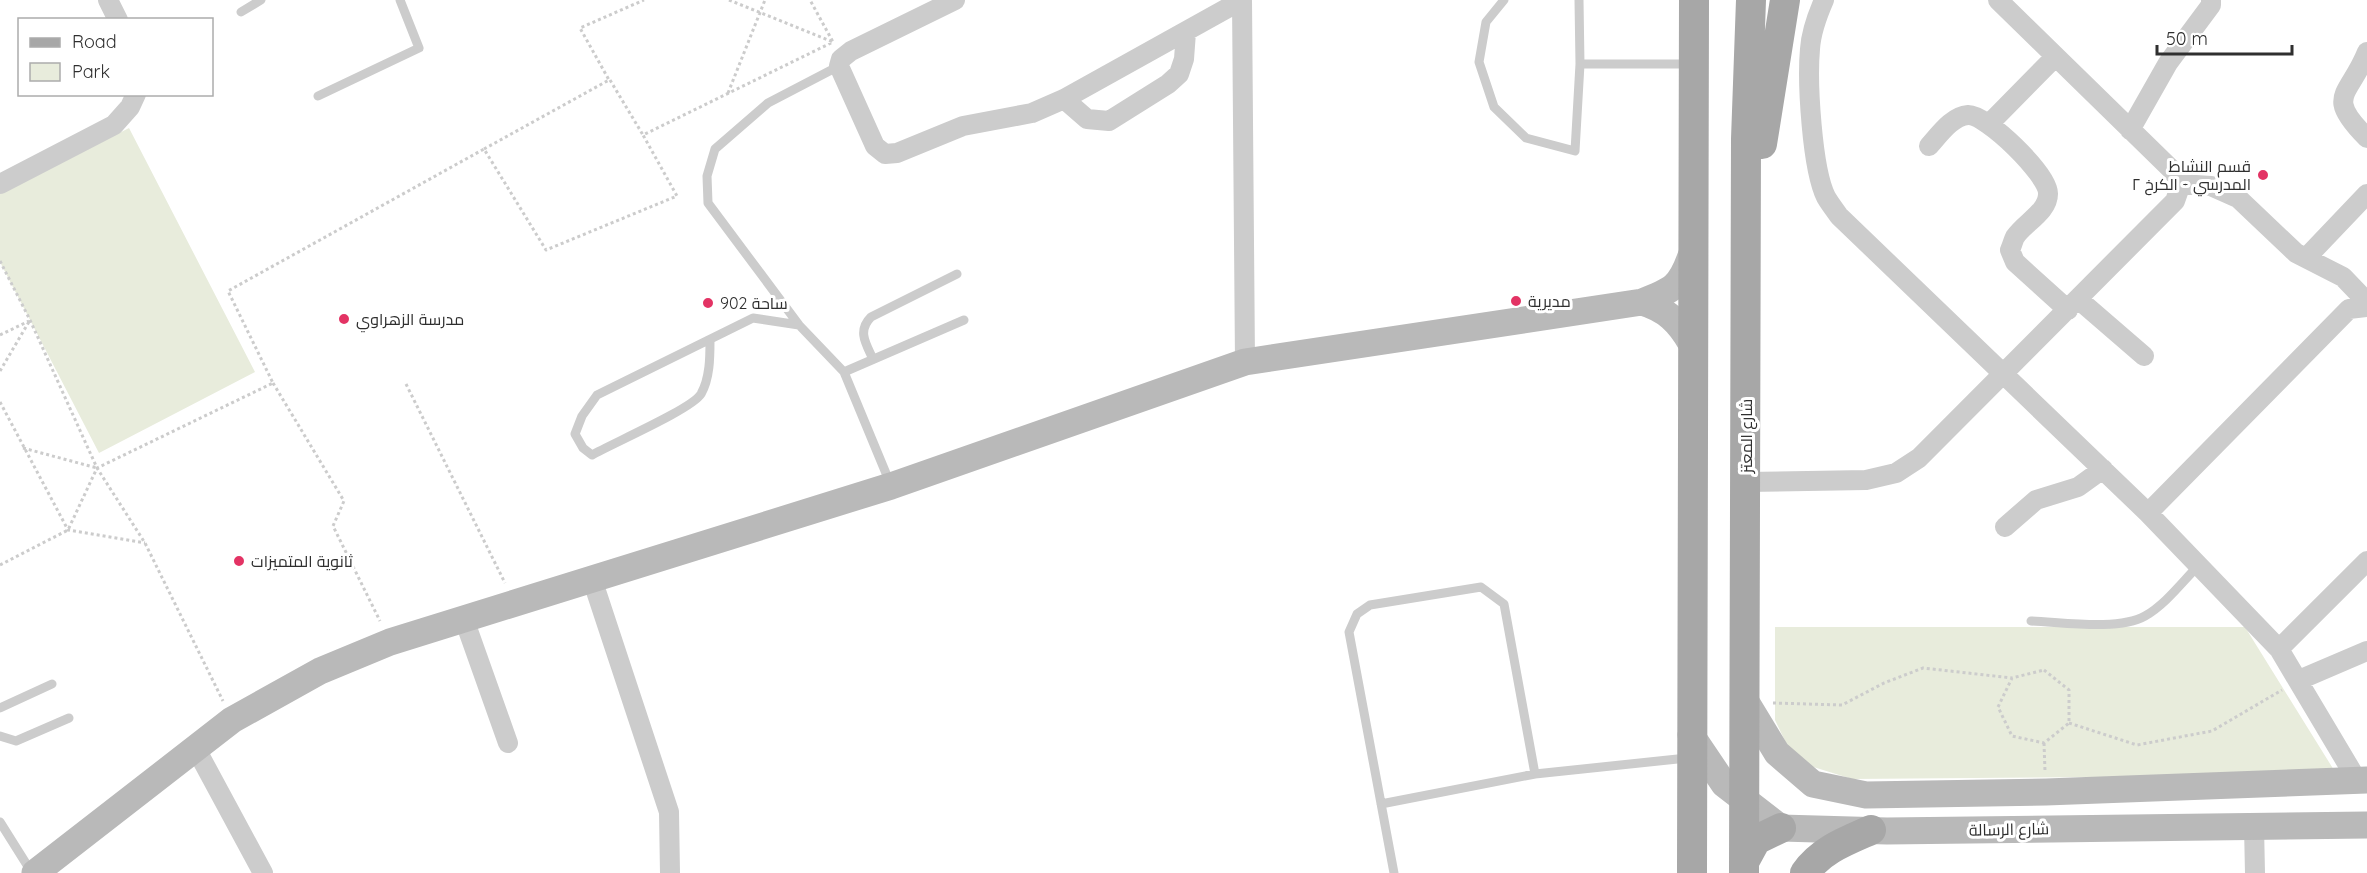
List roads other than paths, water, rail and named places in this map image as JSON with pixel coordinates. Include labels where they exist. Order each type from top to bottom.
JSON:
[{"type":"main road","points":[[1692,873],[1691,256],[1694,0]]},
{"type":"main road","name":"شارع المعتز","points":[[1744,867],[1746,251],[1751,0]]},
{"type":"main road","points":[[1746,251],[1785,0]]},
{"type":"main road","points":[[1744,867],[1756,840],[1780,828]]},
{"type":"main road","points":[[1805,873],[1814,860],[1842,843],[1871,830]]},
{"type":"street","points":[[108,0],[117,18]]},
{"type":"street","points":[[955,0],[850,51],[841,59],[839,66],[875,146],[885,154],[897,153],[963,126],[1032,113],[1064,99],[1242,0],[1245,362]]},
{"type":"street","points":[[1824,0],[1816,18],[1810,49],[1810,79],[1817,168],[1826,196],[1839,216],[2148,513],[2279,649],[2362,780]]},
{"type":"street","points":[[1998,0],[2172,170],[2181,184]]},
{"type":"street","points":[[2130,130],[2168,63],[2211,5],[2211,0]]},
{"type":"street","points":[[1064,99],[1087,119],[1109,121],[1168,84],[1179,74],[1184,59],[1186,32]]},
{"type":"street","points":[[2367,52],[2345,90],[2342,105],[2348,119],[2367,138]]},
{"type":"street","points":[[1989,124],[2055,57]]},
{"type":"street","points":[[0,184],[114,125],[130,107],[135,96]]},
{"type":"street","points":[[1929,146],[1954,120],[1966,115],[1978,116],[2038,171],[2049,192],[2047,203],[2015,237],[2010,250],[2015,262],[2144,356]]},
{"type":"street","points":[[1746,482],[1866,480],[1896,473],[1919,458],[2175,201],[2181,184]]},
{"type":"street","points":[[2181,184],[2211,186],[2238,198],[2296,253],[2343,277],[2367,302]]},
{"type":"street","points":[[2306,258],[2367,194]]},
{"type":"street","points":[[33,873],[232,720],[320,671],[390,642],[891,486],[1245,362],[1642,302],[1664,293],[1682,279],[1691,256]]},
{"type":"street","points":[[1642,302],[1658,307],[1679,322],[1691,343]]},
{"type":"street","points":[[2148,513],[2349,309],[2367,307]]},
{"type":"street","points":[[2005,527],[2036,500],[2078,487],[2103,469]]},
{"type":"street","points":[[2279,649],[2367,561]]},
{"type":"street","points":[[592,579],[669,812],[670,873]]},
{"type":"street","points":[[464,619],[508,743]]},
{"type":"street","points":[[2299,680],[2367,651]]},
{"type":"street","points":[[1746,702],[1777,753],[1813,784],[1866,795],[2046,792],[2362,780]]},
{"type":"street","points":[[1692,746],[1724,784],[1780,828]]},
{"type":"street","points":[[195,747],[263,873]]},
{"type":"street","points":[[2073,828],[2074,791]]},
{"type":"street","name":"شارع الرسالة","points":[[1780,828],[1871,830],[2367,825]]},
{"type":"street","points":[[2254,826],[2254,873]]},
{"type":"lane","points":[[241,12],[261,0]]},
{"type":"lane","points":[[318,96],[419,48],[400,0]]},
{"type":"lane","points":[[1504,0],[1486,22],[1479,62],[1494,107],[1526,138],[1575,151],[1580,64],[1579,0]]},
{"type":"lane","points":[[1580,64],[1692,64]]},
{"type":"lane","points":[[839,66],[768,103],[715,149],[707,176],[708,203],[799,325],[844,372],[891,486]]},
{"type":"lane","points":[[873,359],[862,334],[864,323],[871,317],[957,274]]},
{"type":"lane","points":[[710,340],[710,364],[700,396],[680,410],[592,454],[583,448],[574,434],[597,395],[753,318],[799,325]]},
{"type":"lane","points":[[844,372],[964,320]]},
{"type":"lane","points":[[2031,621],[2123,624],[2154,610],[2199,566]]},
{"type":"lane","points":[[1394,873],[1349,632],[1357,614],[1370,605],[1481,587],[1504,604],[1535,774]]},
{"type":"lane","points":[[0,708],[52,684]]},
{"type":"lane","points":[[0,736],[16,741],[69,718]]},
{"type":"lane","points":[[1381,804],[1692,746]]},
{"type":"lane","points":[[0,822],[33,873]]},
{"type":"place","name":"قسم النشاط المدرسي - الكرخ ٢","points":[[2263,175]]},
{"type":"place","name":"مديرية","points":[[1516,301]]},
{"type":"place","name":"ساحة 902","points":[[708,303]]},
{"type":"place","name":"مدرسة الزهراوي","points":[[344,319]]},
{"type":"place","name":"ثانوية المتميزات","points":[[239,561]]}]
